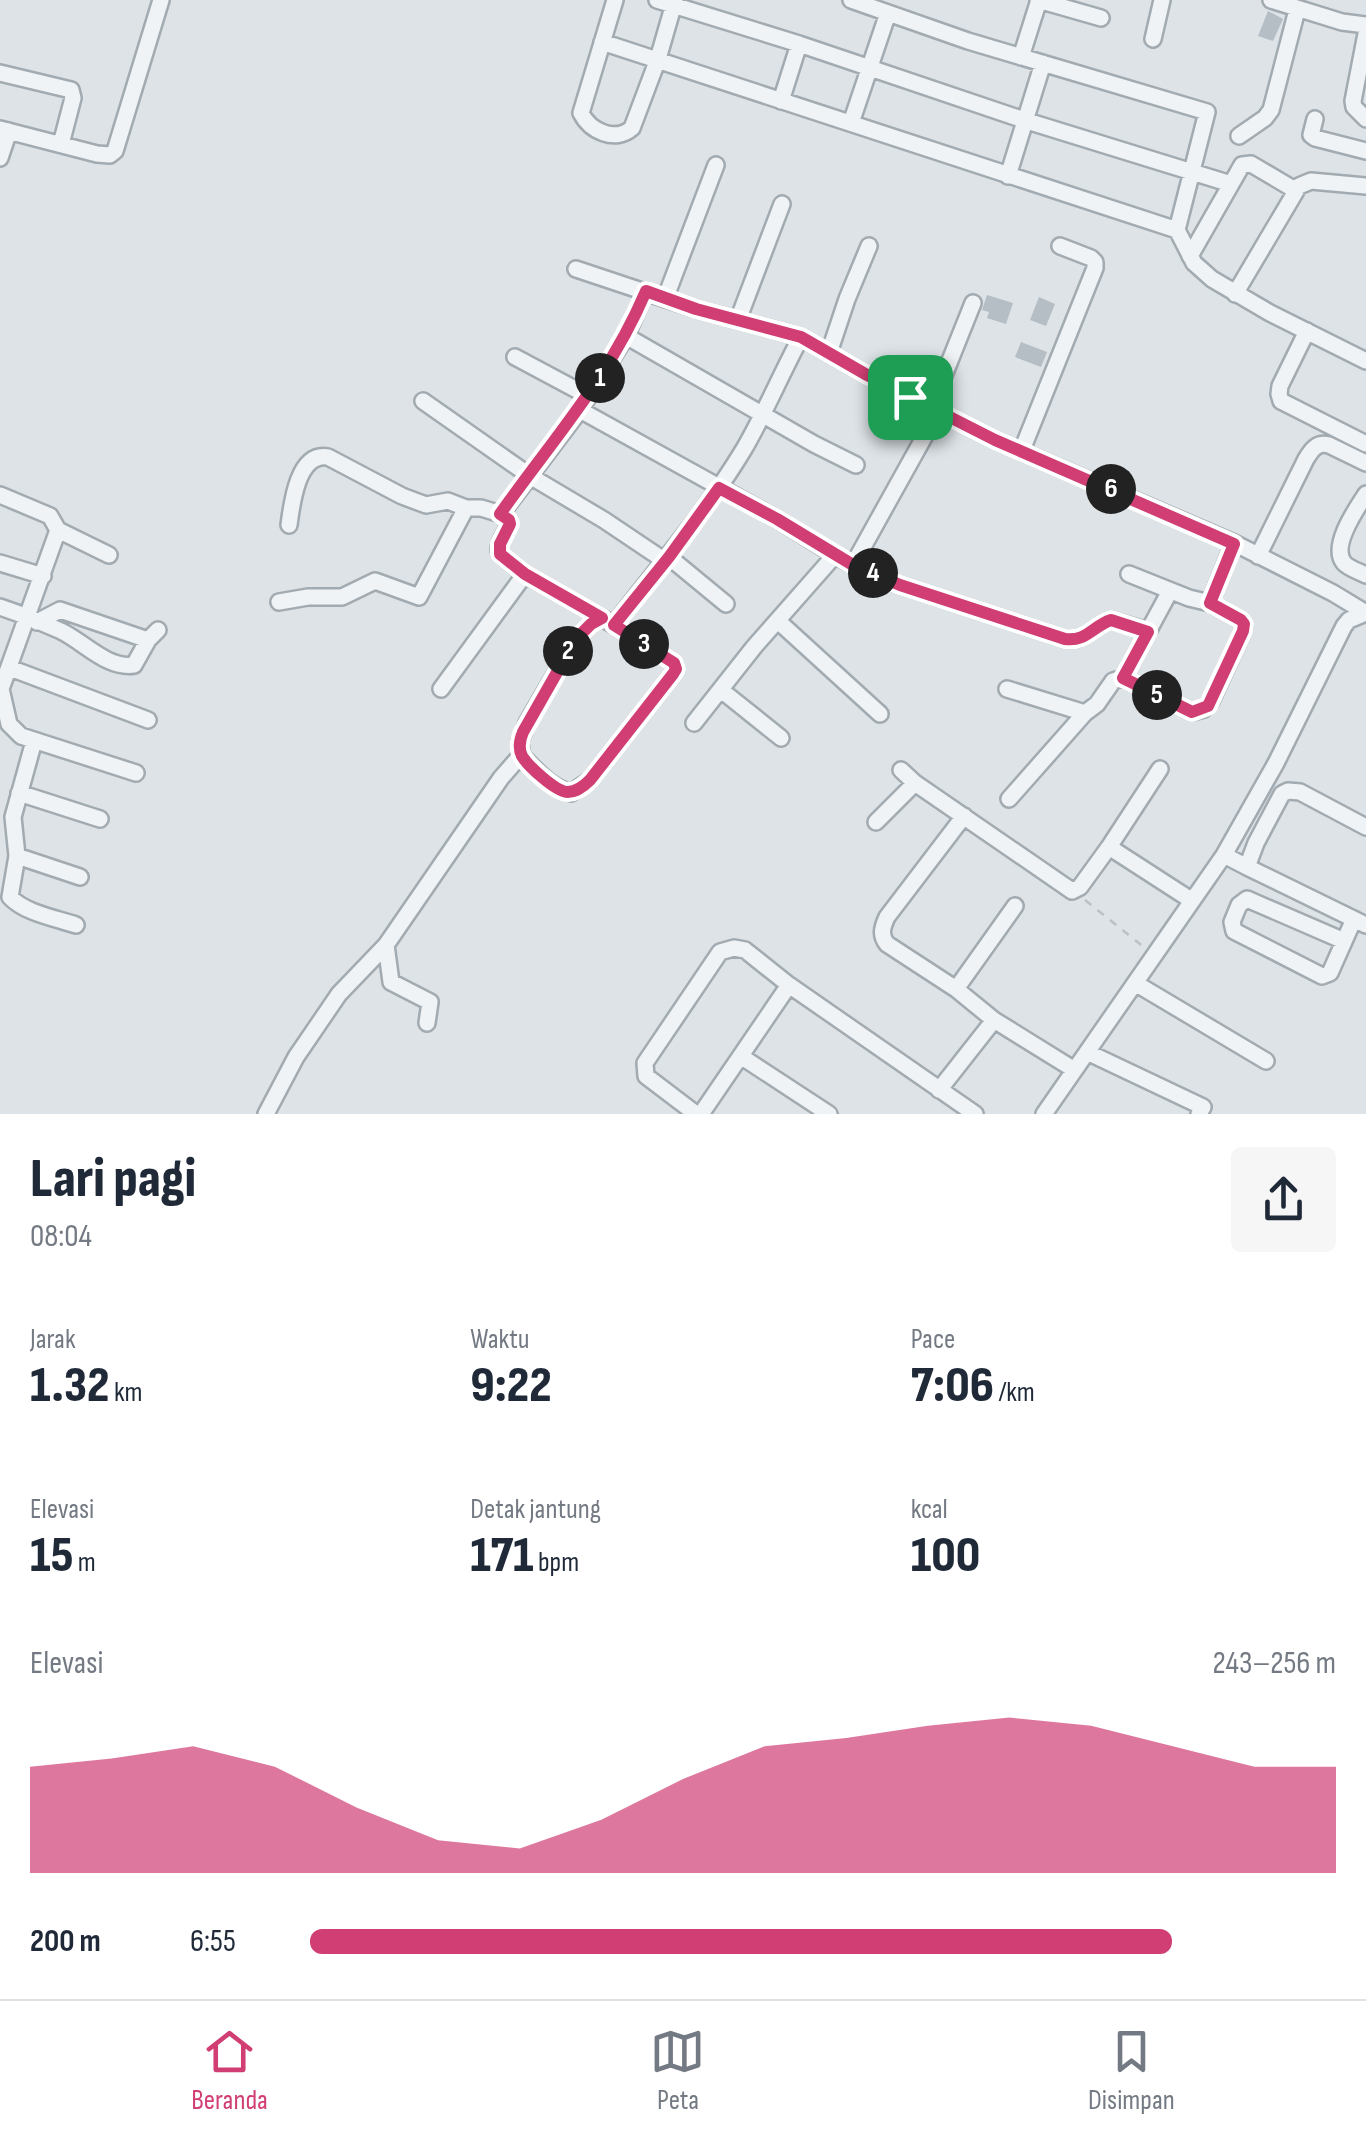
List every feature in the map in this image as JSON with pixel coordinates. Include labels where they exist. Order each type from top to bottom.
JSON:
[{"type":"street","points":[[0,158],[5,130],[104,155],[115,151],[161,0]]},
{"type":"street","points":[[615,0],[581,112],[588,124],[604,133],[622,136],[632,128],[658,59],[668,2],[1026,122],[1230,184]]},
{"type":"street","points":[[850,0],[1021,57],[1207,112],[1177,230],[1190,256],[1204,273],[1236,294],[1366,360]]},
{"type":"street","points":[[1021,57],[1039,0],[1101,18]]},
{"type":"street","points":[[1152,40],[1162,0]]},
{"type":"street","points":[[1272,0],[1342,22],[1366,25]]},
{"type":"street","points":[[1239,136],[1271,110],[1297,10]]},
{"type":"street","points":[[851,123],[888,13]]},
{"type":"street","points":[[1366,34],[1352,101],[1366,119]]},
{"type":"street","points":[[602,42],[1177,230]]},
{"type":"street","points":[[781,101],[798,44]]},
{"type":"street","points":[[1008,176],[1043,63]]},
{"type":"street","points":[[0,73],[72,90],[60,144]]},
{"type":"street","points":[[1315,118],[1311,130],[1314,138],[1366,151]]},
{"type":"street","points":[[666,299],[716,165]]},
{"type":"street","points":[[1190,256],[1242,165],[1295,190]]},
{"type":"street","points":[[1236,294],[1295,190],[1303,183],[1366,186]]},
{"type":"street","points":[[738,320],[782,204]]},
{"type":"street","points":[[828,354],[870,246]]},
{"type":"street","points":[[1022,450],[1094,268],[1091,258],[1060,246]]},
{"type":"street","points":[[576,269],[801,337],[995,440],[1234,544],[1333,592],[1366,613]]},
{"type":"street","points":[[500,514],[584,403],[626,336],[646,291]]},
{"type":"street","points":[[853,565],[934,410],[973,304]]},
{"type":"street","points":[[1307,332],[1280,386],[1281,401],[1366,444]]},
{"type":"street","points":[[626,336],[856,466]]},
{"type":"street","points":[[289,525],[300,478],[308,462],[319,455],[328,456],[416,502],[426,505],[448,501],[500,514],[510,524],[498,550],[500,554],[525,574],[608,622],[674,663],[673,674],[590,780],[571,793],[545,780],[521,755],[520,741],[527,723],[576,639],[591,624],[608,622],[667,559],[719,488],[746,446],[801,337]]},
{"type":"street","points":[[515,357],[719,488],[853,565],[900,585],[1065,639],[1081,638],[1111,620],[1148,632]]},
{"type":"street","points":[[423,401],[530,476],[667,559],[726,604]]},
{"type":"street","points":[[1258,556],[1306,459],[1317,445],[1330,444],[1366,463]]},
{"type":"street","points":[[1366,494],[1340,544],[1344,564],[1366,575]]},
{"type":"street","points":[[0,495],[50,516],[58,530],[108,555]]},
{"type":"street","points":[[280,602],[308,597],[342,598],[375,581],[419,597],[466,508]]},
{"type":"street","points":[[58,530],[32,619],[0,689],[12,729],[21,736],[136,772]]},
{"type":"street","points":[[1210,603],[1234,544]]},
{"type":"street","points":[[694,724],[834,555]]},
{"type":"street","points":[[0,563],[43,576]]},
{"type":"street","points":[[441,688],[525,574]]},
{"type":"street","points":[[1009,799],[1085,712],[1097,704],[1113,681],[1123,678],[1192,712],[1208,706],[1244,624],[1210,603],[1129,574]]},
{"type":"street","points":[[1123,678],[1170,591]]},
{"type":"street","points":[[0,607],[62,632],[95,654],[126,666],[134,664],[153,635],[60,610],[32,619]]},
{"type":"street","points":[[1044,1114],[1224,854],[1348,620],[1366,613]]},
{"type":"street","points":[[778,621],[880,714]]},
{"type":"street","points":[[10,668],[148,720]]},
{"type":"street","points":[[1006,689],[1085,712]]},
{"type":"street","points":[[721,690],[781,738]]},
{"type":"street","points":[[34,740],[19,793],[6,815],[17,856],[10,897],[15,903],[76,925]]},
{"type":"street","points":[[266,1114],[296,1057],[339,994],[386,945],[521,755]]},
{"type":"street","points":[[901,770],[914,784],[1075,891],[1160,769]]},
{"type":"street","points":[[876,822],[914,784]]},
{"type":"street","points":[[1246,867],[1264,827],[1288,790],[1300,792],[1366,827]]},
{"type":"street","points":[[19,793],[100,819]]},
{"type":"street","points":[[964,816],[886,917],[882,938],[994,1020],[1073,1070]]},
{"type":"street","points":[[1109,847],[1192,900]]},
{"type":"street","points":[[1224,854],[1360,922],[1344,941],[1330,973],[1322,976],[1234,930],[1232,922],[1247,899],[1344,941]]},
{"type":"street","points":[[17,856],[80,877]]},
{"type":"street","points":[[956,989],[1015,906]]},
{"type":"street","points":[[386,945],[391,982],[430,1002],[427,1023]]},
{"type":"street","points":[[790,985],[698,1114],[651,1081],[644,1071],[645,1063],[720,952],[734,948],[745,950],[975,1114]]},
{"type":"street","points":[[1136,983],[1266,1061]]},
{"type":"street","points":[[940,1090],[994,1020]]},
{"type":"street","points":[[1086,1052],[1201,1111],[1222,1114]]},
{"type":"street","points":[[742,1057],[829,1114]]},
{"type":"path","points":[[1075,891],[1154,956]]},
{"type":"building","points":[[1268,11],[1283,19],[1273,41],[1258,36]]},
{"type":"building","points":[[987,295],[1013,303],[1006,324],[987,318],[989,312],[982,310]]},
{"type":"building","points":[[1039,297],[1055,304],[1046,326],[1030,320]]},
{"type":"building","points":[[1021,342],[1047,352],[1041,367],[1015,357]]},
{"type":"route","points":[[646,291],[696,309],[801,337],[910,397],[995,440],[1234,544],[1210,603],[1241,620],[1243,631],[1208,706],[1192,712],[1123,678],[1148,632],[1111,620],[1081,638],[1065,639],[900,585],[846,562],[719,488],[614,625],[674,663],[676,669],[581,788],[571,793],[545,780],[521,755],[523,732],[582,630],[602,618],[525,574],[500,554],[500,544],[510,524],[500,514],[580,410],[626,336],[646,291]]}]
